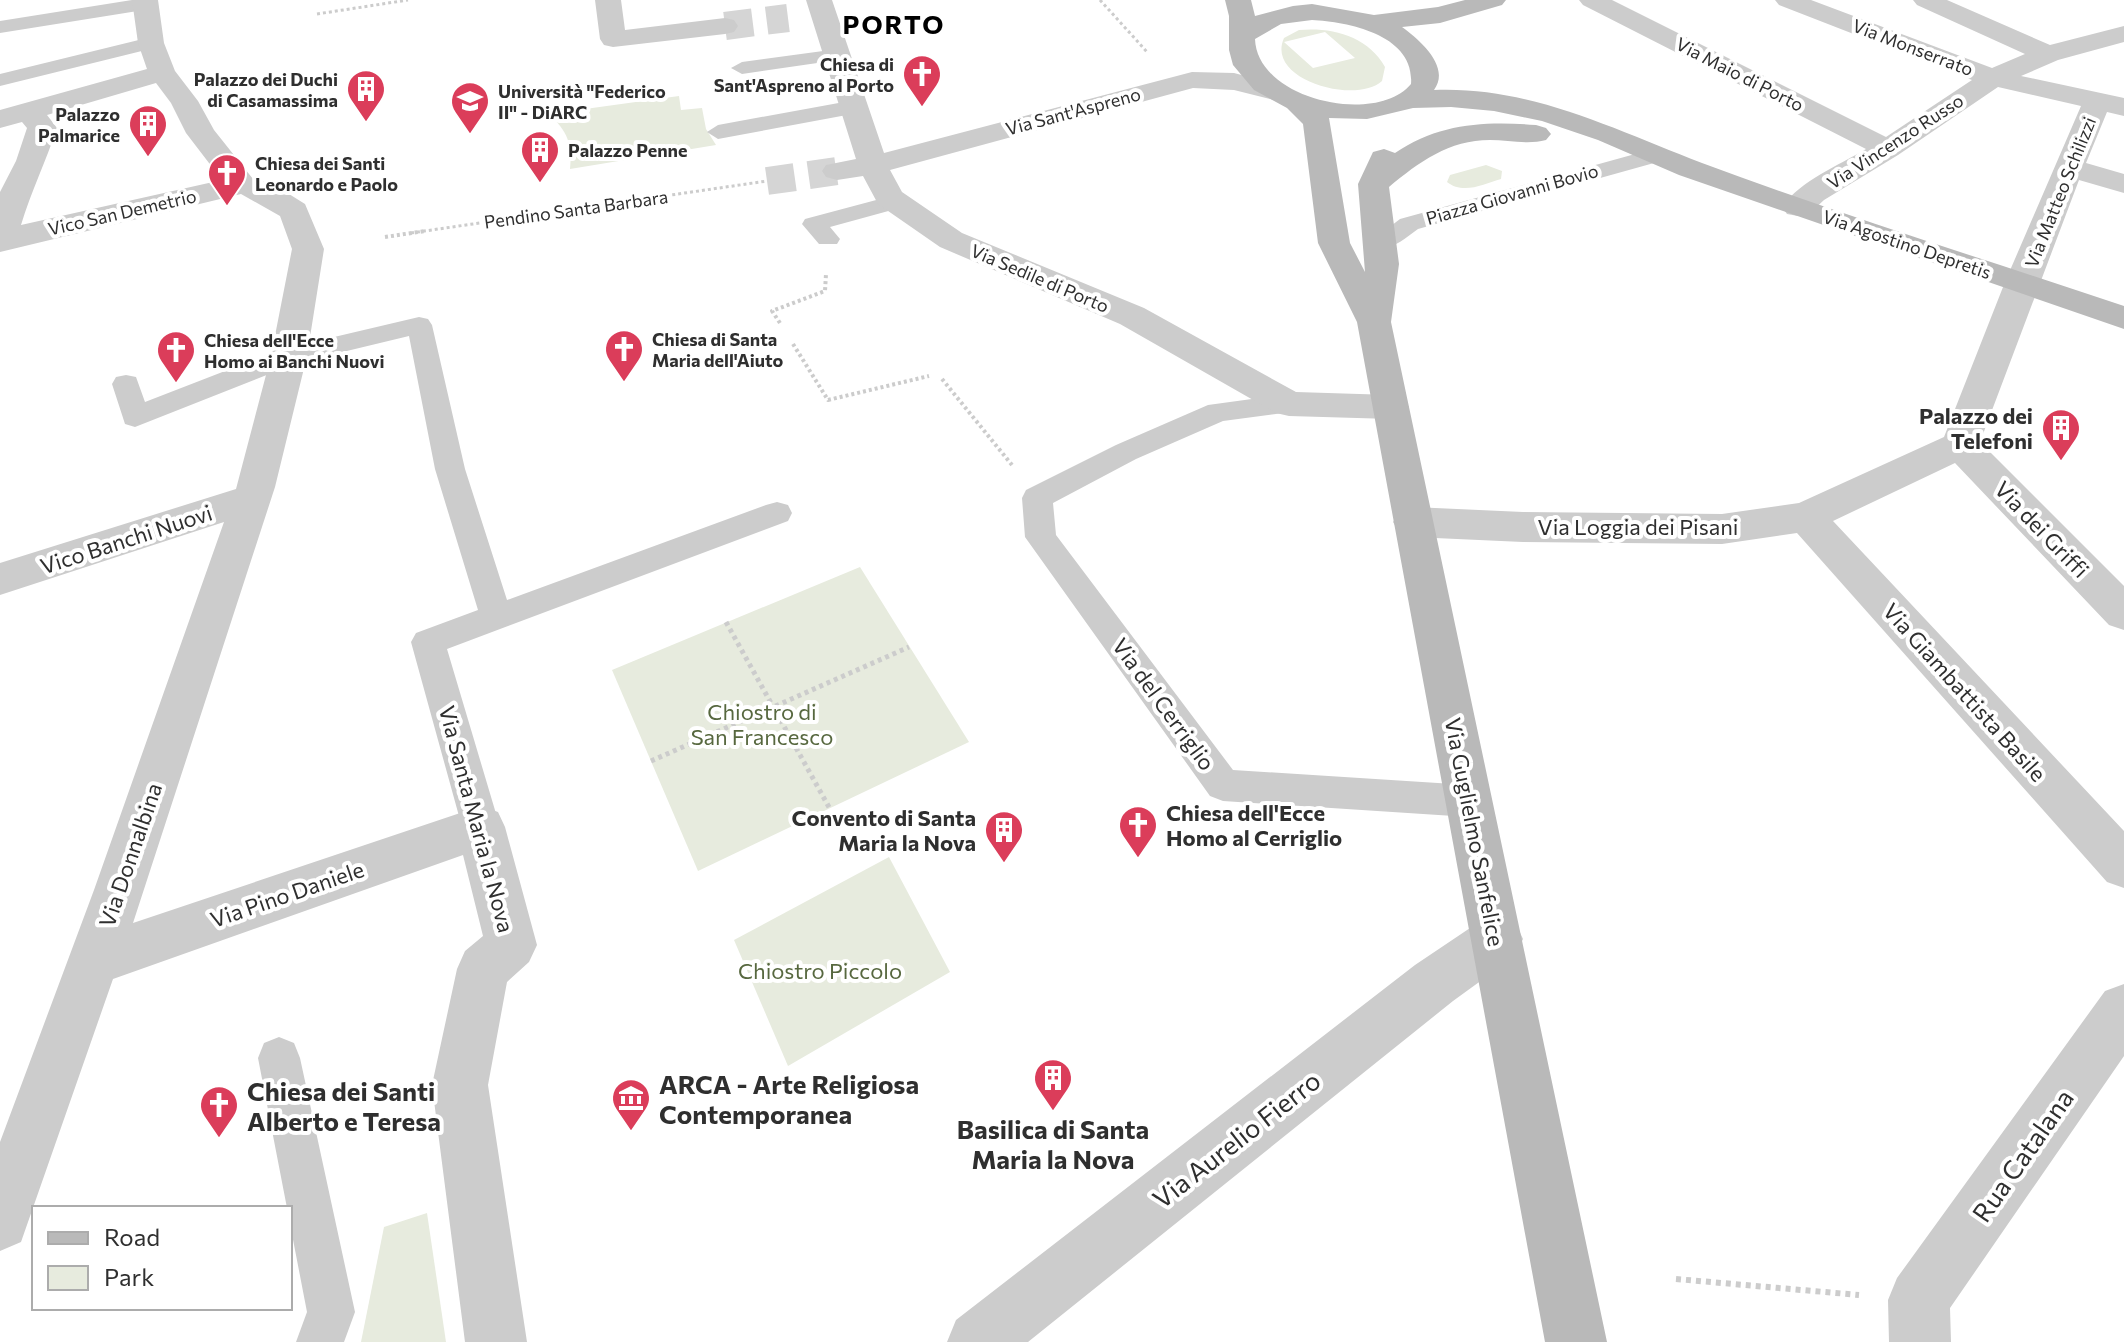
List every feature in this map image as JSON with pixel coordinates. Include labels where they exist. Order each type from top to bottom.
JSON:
[{"type":"main road","points":[[1238,0],[1246,64],[1317,122],[1334,243],[1374,322]]},
{"type":"main road","points":[[1298,0],[1324,13]]},
{"type":"main road","points":[[1371,23],[1440,15],[1493,0]]},
{"type":"main road","points":[[1244,35],[1274,17],[1297,12],[1324,13],[1371,23],[1391,32],[1419,56],[1425,78],[1421,91],[1408,100],[1373,184],[1383,264],[1374,322]]},
{"type":"main road","name":"Piazza Giovanni Bovio","points":[[1286,97],[1320,109],[1369,112],[1408,100],[1465,99],[1556,117],[1634,144],[1690,169]]},
{"type":"main road","points":[[1373,184],[1432,141],[1479,132],[1542,134],[1690,169]]},
{"type":"main road","name":"Via Agostino Depretis","points":[[1690,169],[2124,318]]},
{"type":"main road","name":"Via Guglielmo Sanfelice","points":[[1374,322],[1576,1342]]},
{"type":"street","points":[[608,0],[613,39],[725,26]]},
{"type":"street","name":"Via Maio di Porto","points":[[1592,0],[1888,149]]},
{"type":"street","name":"Via Monserrato","points":[[1788,0],[1993,78],[2111,104]]},
{"type":"street","points":[[1926,0],[2048,54]]},
{"type":"street","points":[[144,2],[150,41],[162,73],[184,101],[201,133],[252,188]]},
{"type":"street","name":"Via Sedile di Porto","points":[[822,7],[873,165],[889,197],[895,202],[951,240],[1132,316],[1289,404],[1391,407]]},
{"type":"street","name":"Via Vincenzo Russo","points":[[1798,207],[1813,193],[1888,149],[1993,78],[2048,54],[2124,34]]},
{"type":"street","points":[[14,115],[162,73]]},
{"type":"street","name":"Via Sant'Aspreno","points":[[873,165],[1192,80],[1216,78],[1246,82],[1286,97]]},
{"type":"street","name":"Via Matteo Schilizzi","points":[[2022,282],[2070,168],[2111,104]]},
{"type":"street","points":[[1,241],[17,187],[31,161],[42,128],[14,115]]},
{"type":"street","points":[[837,171],[873,165]]},
{"type":"street","points":[[2070,168],[2124,184]]},
{"type":"street","name":"Via Donnalbina","points":[[0,1221],[254,493],[289,356],[308,249],[306,239],[294,211],[252,188]]},
{"type":"street","name":"Vico San Demetrio","points":[[1,241],[252,188]]},
{"type":"street","points":[[1960,445],[2022,282]]},
{"type":"street","name":"Via Loggia dei Pisani","points":[[1413,522],[1722,529],[1806,517],[1960,445]]},
{"type":"street","name":"Via dei Griffi","points":[[1960,445],[2124,613]]},
{"type":"street","name":"Vico Banchi Nuovi","points":[[0,579],[254,493]]},
{"type":"street","name":"Via Giambattista Basile","points":[[1806,517],[2124,866]]},
{"type":"street","name":"Via Pino Daniele","points":[[93,961],[481,827]]},
{"type":"street","name":"Via Santa Maria la Nova","points":[[481,827],[511,945],[483,969],[460,1085],[496,1342]]},
{"type":"street","name":"Via Aurelio Fierro","points":[[978,1342],[1421,993],[1497,939]]},
{"type":"street","name":"Rua Catalana","points":[[1920,1321],[2124,1010]]},
{"type":"lane","points":[[0,27],[144,2]]},
{"type":"lane","points":[[0,80],[150,41]]},
{"type":"lane","points":[[742,68],[838,55]]},
{"type":"lane","points":[[718,132],[855,107]]},
{"type":"lane","name":"Piazza Giovanni Bovio","points":[[1382,242],[1409,224],[1606,166],[1646,158]]},
{"type":"lane","points":[[828,239],[814,224],[895,202]]},
{"type":"lane","points":[[126,384],[135,417],[289,356],[419,325],[434,375],[436,403],[450,467],[496,616],[777,513]]},
{"type":"lane","points":[[1037,498],[1126,452],[1218,412],[1289,404]]},
{"type":"lane","name":"Via del Cerriglio","points":[[1037,498],[1041,537],[1223,785],[1469,801]]},
{"type":"lane","name":"Via Santa Maria la Nova","points":[[481,827],[428,642],[496,616]]},
{"type":"lane","points":[[279,1058],[331,1312],[320,1342]]},
{"type":"path","points":[[317,14],[408,0]]},
{"type":"path","points":[[1100,0],[1149,55]]},
{"type":"path","name":"Pendino Santa Barbara","points":[[385,237],[767,181]]},
{"type":"path","points":[[780,323],[772,311],[825,291]]},
{"type":"path","points":[[793,344],[828,400],[929,376]]},
{"type":"path","points":[[942,379],[1037,498]]},
{"type":"path","points":[[726,622],[830,809]]},
{"type":"path","points":[[651,761],[909,647]]},
{"type":"path","points":[[1676,1279],[1920,1321]]},
{"type":"green space","points":[[1311,29],[1348,36],[1378,56],[1385,67],[1382,81],[1370,88],[1353,90],[1316,84],[1288,66],[1282,53],[1284,38],[1299,30]],"holes":[[[1325,32],[1355,58],[1313,68],[1284,42]]]},
{"type":"green space","points":[[679,96],[681,110],[702,108],[706,129],[716,145],[570,169],[571,152],[567,138],[549,114]]},
{"type":"green space","points":[[1486,165],[1502,171],[1501,179],[1467,188],[1447,182],[1450,175]]},
{"type":"green space","name":"Chiostro di San Francesco","points":[[860,567],[969,742],[698,871],[612,670]]},
{"type":"green space","name":"Chiostro Piccolo","points":[[889,857],[950,972],[788,1066],[734,940]]},
{"type":"green space","points":[[427,1213],[446,1342],[361,1342],[384,1227]]},
{"type":"tunnel","points":[[725,26],[788,18]]},
{"type":"tunnel","points":[[767,181],[837,171]]},
{"type":"place","name":"Chiesa di Sant'Aspreno al Porto","points":[[922,108]]},
{"type":"place","name":"Palazzo dei Duchi di Casamassima","points":[[366,123]]},
{"type":"place","name":"Università \"Federico II\" - DiARC","points":[[470,135]]},
{"type":"place","name":"Palazzo Palmarice","points":[[148,158]]},
{"type":"place","name":"Palazzo Penne","points":[[540,184]]},
{"type":"place","name":"Chiesa dei Santi Leonardo e Paolo","points":[[227,207]]},
{"type":"place","name":"Chiesa di Santa Maria dell'Aiuto","points":[[624,383]]},
{"type":"place","name":"Chiesa dell'Ecce Homo ai Banchi Nuovi","points":[[176,384]]},
{"type":"place","name":"Palazzo dei Telefoni","points":[[2061,462]]},
{"type":"place","name":"Chiesa dell'Ecce Homo al Cerriglio","points":[[1138,859]]},
{"type":"place","name":"Convento di Santa Maria la Nova","points":[[1004,864]]},
{"type":"place","name":"Basilica di Santa Maria la Nova","points":[[1053,1112]]},
{"type":"place","name":"ARCA - Arte Religiosa Contemporanea","points":[[631,1132]]},
{"type":"place","name":"Chiesa dei Santi Alberto e Teresa","points":[[219,1139]]},
{"type":"district","name":"PORTO","points":[[894,23]]}]
